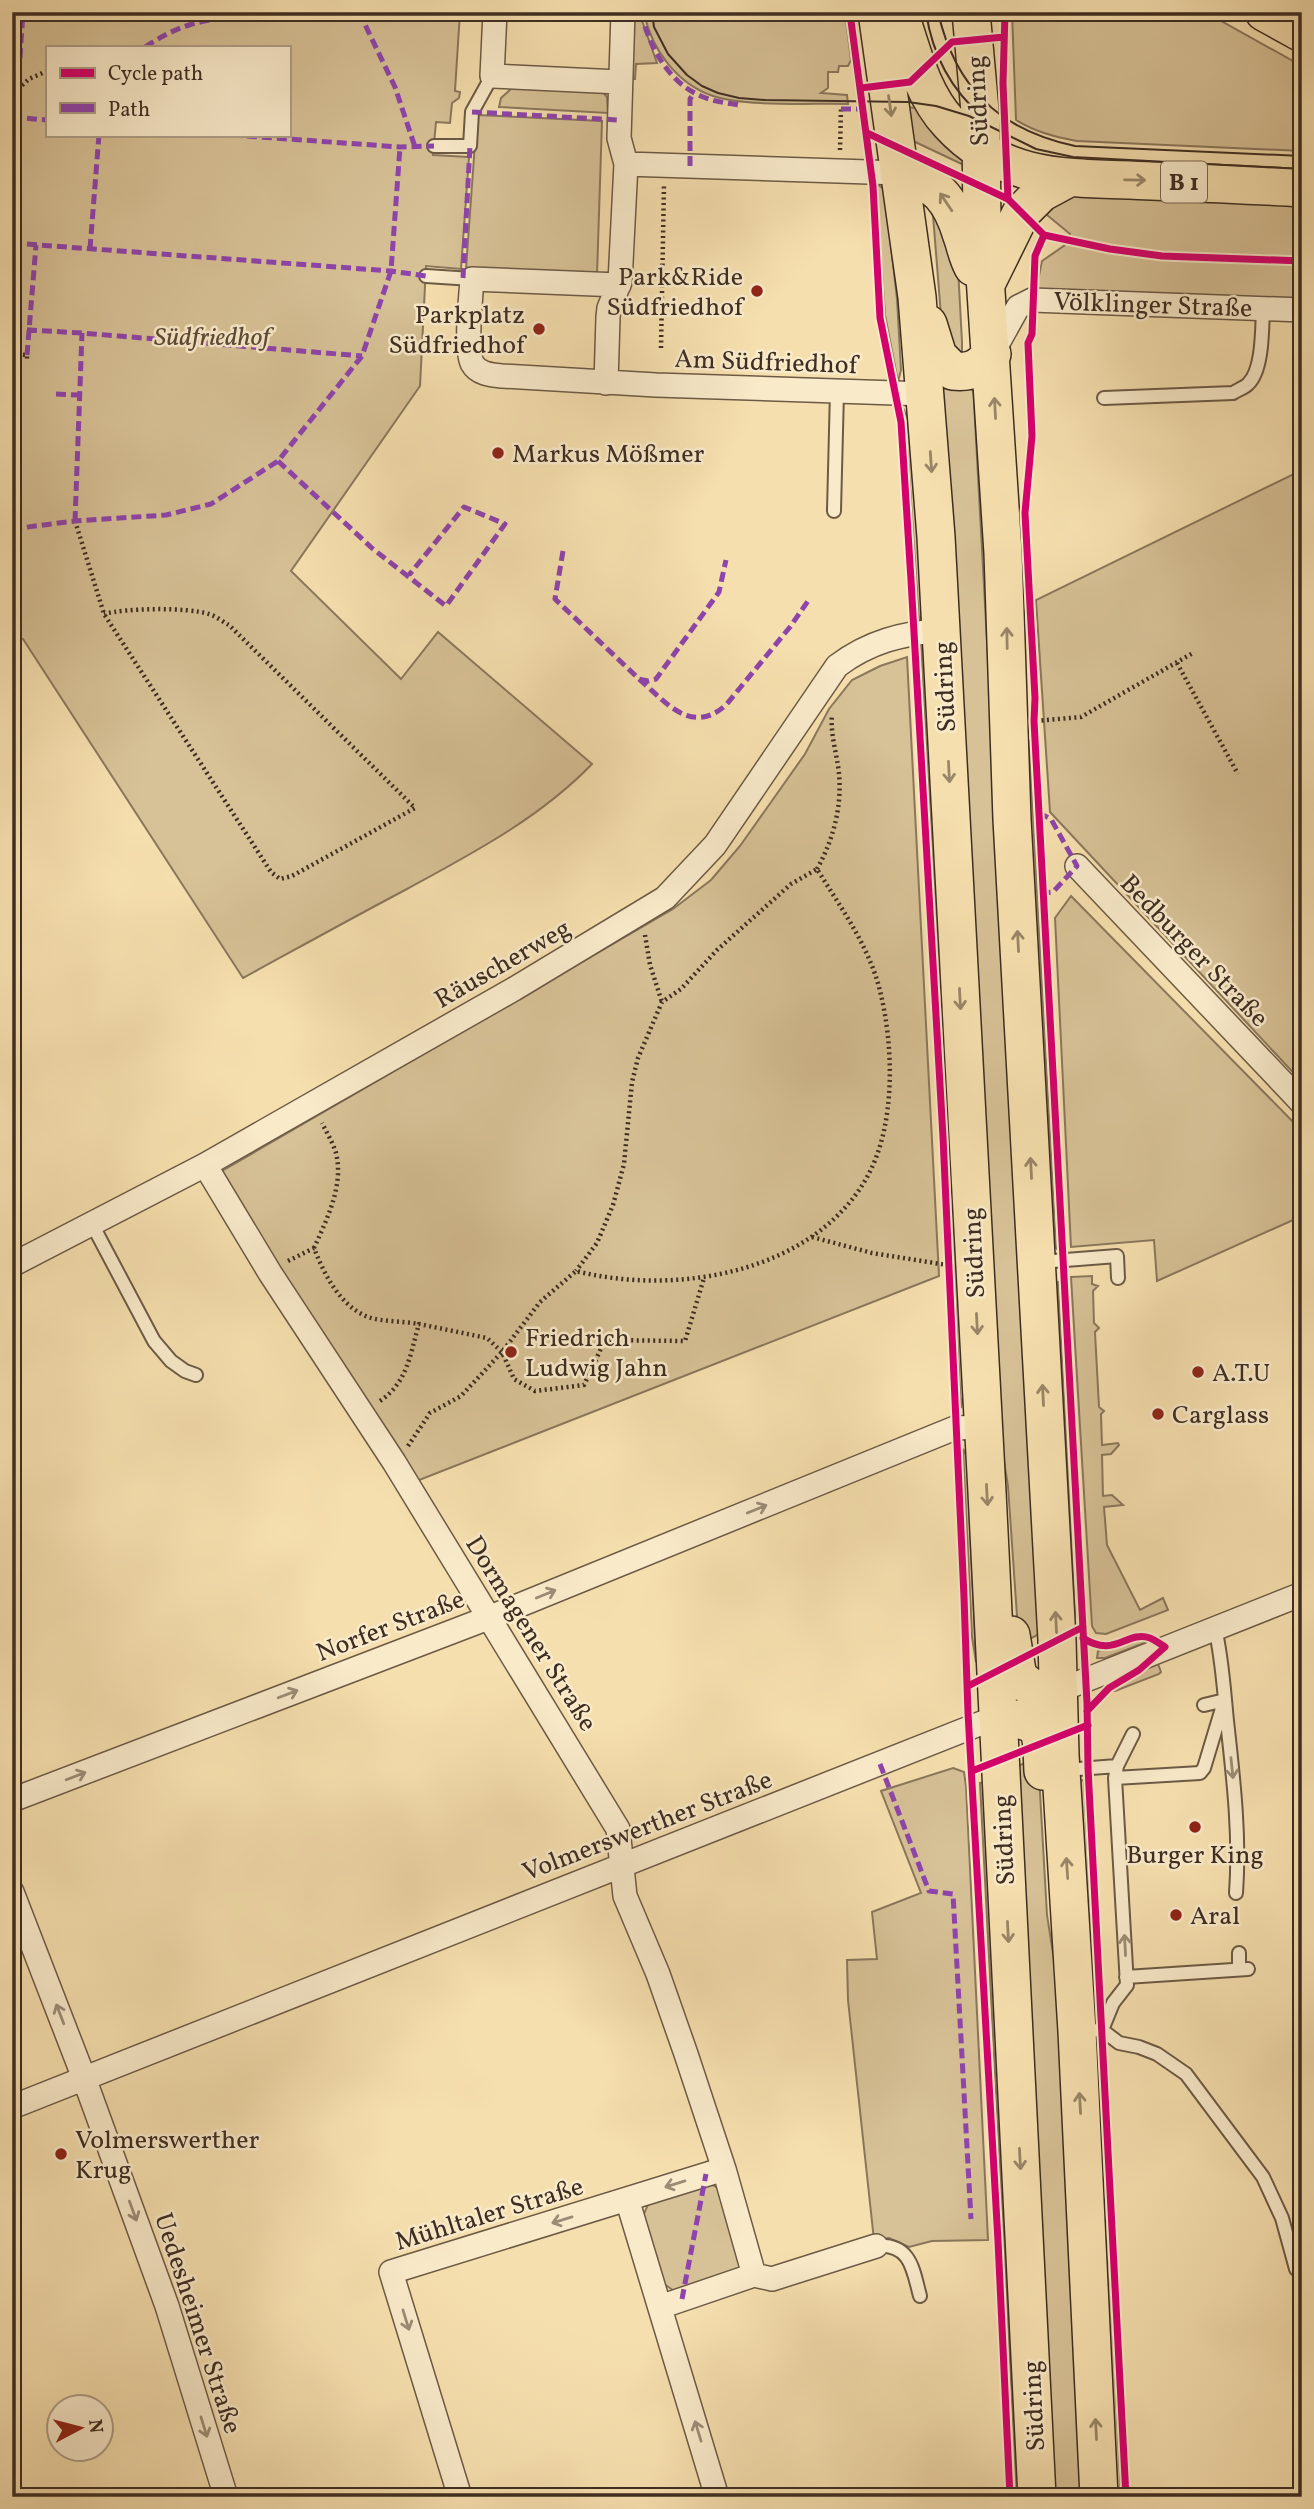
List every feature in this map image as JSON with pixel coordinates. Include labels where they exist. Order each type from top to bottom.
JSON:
[{"type":"main road","name":"Südring","points":[[971,12],[980,98],[986,285],[998,463],[1012,818],[1059,1690],[1064,1830],[1089,2031],[1099,2497]]},
{"type":"main road","points":[[1264,12],[1302,33]]},
{"type":"main road","name":"Südring","points":[[881,13],[916,298],[942,630],[1037,2497]]},
{"type":"main road","name":"B 1","points":[[881,13],[919,73],[936,106],[955,129],[980,150],[1021,169],[1067,179],[1302,188]]},
{"type":"main road","points":[[899,173],[927,182],[947,201],[962,234],[967,257],[986,285],[1021,213],[1041,193],[1067,179]]},
{"type":"main road","points":[[916,298],[932,333],[938,356],[953,371],[967,372],[979,368],[992,354]]},
{"type":"main road","points":[[992,1597],[1009,1622],[1018,1677],[1033,1689],[1059,1690]]},
{"type":"main road","points":[[998,1717],[1023,1719],[1036,1726],[1041,1743],[1044,1799],[1064,1830]]},
{"type":"street","points":[[495,12],[492,76],[620,82]]},
{"type":"street","points":[[606,383],[609,308],[619,285],[626,164],[619,138],[623,12]]},
{"type":"street","points":[[626,164],[899,173]]},
{"type":"street","points":[[472,279],[619,285]]},
{"type":"street","name":"Am Südfriedhof","points":[[472,279],[472,363],[479,370],[502,376],[606,383],[925,394]]},
{"type":"street","name":"Völklinger Straße","points":[[992,354],[1018,307],[1032,300],[1302,310]]},
{"type":"street","name":"Räuscherweg","points":[[12,1265],[205,1165],[665,898],[715,845],[837,666],[854,653],[890,637],[942,630]]},
{"type":"street","name":"Bedburger Straße","points":[[1077,866],[1302,1103]]},
{"type":"street","name":"Dormagener Straße","points":[[205,1165],[270,1273],[394,1462],[618,1829],[625,1896],[659,1974],[724,2169],[754,2275]]},
{"type":"street","name":"Norfer Straße","points":[[12,1800],[488,1618],[955,1428],[982,1427]]},
{"type":"street","name":"Volmerswerther Straße","points":[[12,2107],[1302,1594]]},
{"type":"street","name":"Uedesheimer Straße","points":[[12,1892],[84,2078],[167,2306],[226,2497]]},
{"type":"street","points":[[717,2497],[627,2199],[724,2169]]},
{"type":"street","name":"Mühltaler Straße","points":[[460,2497],[391,2272],[627,2199]]},
{"type":"street","points":[[660,2307],[754,2275],[772,2279],[876,2246]]},
{"type":"lane","points":[[434,146],[470,146],[472,112],[492,76]]},
{"type":"lane","points":[[426,276],[472,279]]},
{"type":"lane","points":[[1104,398],[1233,393],[1248,384],[1256,371],[1263,308]]},
{"type":"lane","points":[[834,511],[837,391]]},
{"type":"lane","points":[[92,1224],[154,1341],[171,1361],[196,1375]]},
{"type":"lane","points":[[1036,1262],[1117,1256],[1118,1278]]},
{"type":"lane","points":[[1215,1628],[1222,1660],[1237,1839],[1236,1893]]},
{"type":"lane","points":[[1205,1705],[1225,1700]]},
{"type":"lane","points":[[1061,1770],[1200,1773],[1204,1768],[1225,1700]]},
{"type":"lane","points":[[1133,1734],[1116,1772],[1127,1985],[1089,2031],[1157,2054],[1186,2074],[1263,2177],[1282,2218],[1296,2269]]},
{"type":"lane","points":[[1126,1977],[1244,1969],[1239,1953]]},
{"type":"lane","points":[[876,2246],[892,2247],[908,2259],[920,2296]]},
{"type":"path","points":[[12,59],[20,62]]},
{"type":"path","points":[[18,89],[29,79],[46,71]]},
{"type":"path","points":[[840,171],[841,109]]},
{"type":"path","points":[[661,348],[665,166]]},
{"type":"path","points":[[12,354],[27,355],[27,361]]},
{"type":"path","points":[[75,521],[104,614],[271,872],[280,878],[292,876],[415,808],[229,625],[210,614],[172,610],[120,609],[104,614]]},
{"type":"path","points":[[1034,721],[1080,717],[1193,653]]},
{"type":"path","points":[[1177,663],[1238,774]]},
{"type":"path","points":[[394,1462],[430,1413],[461,1395],[502,1352],[540,1302],[576,1271],[597,1243],[613,1205],[624,1164],[632,1082],[638,1058],[662,1002],[681,989],[717,950],[791,884],[817,869],[830,846],[839,806],[839,773],[832,740],[831,716],[835,703]]},
{"type":"path","points":[[576,1271],[600,1277],[640,1281],[704,1278],[741,1269],[786,1251],[811,1236],[846,1207],[867,1178],[880,1146],[889,1093],[890,1049],[880,992],[871,961],[817,869]]},
{"type":"path","points":[[641,914],[650,965],[662,1002]]},
{"type":"path","points":[[270,1273],[314,1248],[329,1214],[339,1174],[335,1152],[313,1103]]},
{"type":"path","points":[[811,1236],[872,1253],[948,1266]]},
{"type":"path","points":[[314,1248],[324,1275],[343,1299],[368,1317],[487,1338],[502,1352],[514,1379],[535,1391],[584,1385],[605,1340],[685,1341],[704,1278]]},
{"type":"path","points":[[361,1412],[389,1394],[404,1377],[419,1324]]},
{"type":"green space","name":"Südfriedhof","points":[[12,12],[460,12],[455,91],[460,92],[459,98],[452,103],[450,123],[436,122],[433,155],[469,157],[461,269],[426,266],[420,386],[291,571],[401,679],[438,632],[592,764],[550,801],[505,833],[243,978],[23,639],[12,640]]},
{"type":"green space","points":[[634,12],[639,12],[657,63],[636,64],[635,79],[631,79]]},
{"type":"green space","points":[[644,12],[842,12],[846,20],[851,60],[848,66],[839,66],[838,72],[828,72],[828,88],[821,93],[847,95],[848,104],[743,102],[713,96],[677,74],[659,52],[647,26]]},
{"type":"green space","points":[[1012,12],[1205,12],[1302,66],[1302,151],[1077,141],[1031,128],[1016,120]]},
{"type":"green space","points":[[512,88],[601,90],[607,97],[608,113],[499,107],[501,98]]},
{"type":"green space","points":[[907,107],[923,109],[965,155],[966,166],[911,140]]},
{"type":"green space","points":[[477,115],[602,121],[597,275],[466,269]]},
{"type":"green space","points":[[876,184],[883,188],[885,193],[897,299],[901,370],[898,382],[885,315]]},
{"type":"green space","points":[[1072,195],[1302,204],[1302,301],[1036,290],[1042,261],[1065,245],[1070,234],[1041,210]]},
{"type":"green space","points":[[933,215],[957,249],[962,342],[962,353],[959,355],[943,341]]},
{"type":"green space","points":[[942,378],[973,384],[1041,1633],[1019,1645],[1008,1486],[997,1418]]},
{"type":"green space","points":[[903,408],[910,423],[923,612],[919,620],[908,458]]},
{"type":"green space","points":[[1302,470],[1302,1082],[1050,812],[1036,600]]},
{"type":"green space","points":[[921,647],[924,650],[964,1391],[961,1408]]},
{"type":"green space","points":[[907,657],[939,1276],[409,1484],[222,1171],[673,909],[711,880],[740,846],[805,754],[829,709],[852,680],[880,666]]},
{"type":"green space","points":[[1023,735],[1029,740],[1056,1248],[1050,1242]]},
{"type":"green space","points":[[1071,896],[1302,1131],[1302,1216],[1157,1281],[1154,1240],[1071,1247],[1055,918]]},
{"type":"green space","points":[[1092,1276],[1092,1284],[1098,1286],[1093,1291],[1094,1323],[1099,1328],[1095,1332],[1099,1407],[1104,1411],[1101,1414],[1102,1445],[1119,1445],[1111,1454],[1102,1455],[1103,1496],[1112,1495],[1123,1505],[1104,1507],[1107,1545],[1140,1610],[1163,1598],[1168,1610],[1106,1634],[1096,1633],[1092,1626],[1071,1277]]},
{"type":"green space","points":[[1052,1282],[1058,1282],[1075,1618],[1070,1619]]},
{"type":"green space","points":[[963,1449],[967,1457],[976,1662],[972,1637]]},
{"type":"green space","points":[[1139,1638],[1147,1642],[1105,1658],[1097,1658],[1098,1651]]},
{"type":"green space","points":[[1158,1664],[1161,1672],[1159,1674],[1110,1691],[1132,1675]]},
{"type":"green space","points":[[1038,1758],[1047,1915],[1057,1979],[1085,2497],[1054,2497],[1015,1767]]},
{"type":"green space","points":[[953,1768],[964,1772],[966,1786],[988,2240],[932,2241],[909,2247],[889,2238],[874,2240],[848,2000],[847,1960],[877,1959],[872,1912],[921,1893],[881,1791]]},
{"type":"green space","points":[[1084,1780],[1096,2013],[1094,2015],[1078,1781]]},
{"type":"green space","points":[[984,1782],[1023,2497],[1017,2497],[980,1783]]},
{"type":"green space","points":[[1093,2056],[1099,2056],[1121,2497],[1114,2497]]},
{"type":"green space","points":[[711,2184],[722,2190],[744,2261],[737,2275],[677,2293],[664,2284],[643,2216],[649,2202]]},
{"type":"tram line","points":[[652,12],[654,27],[668,54],[687,75],[718,93],[765,100],[908,102],[936,106],[969,116],[1036,149],[1073,157],[1302,169]]},
{"type":"tram line","points":[[926,12],[938,56],[952,83],[983,117]]},
{"type":"tram line","points":[[938,12],[956,62],[984,101],[1024,129],[1048,139],[1075,146],[1302,156]]},
{"type":"marked path","points":[[16,118],[23,12]]},
{"type":"marked path","points":[[147,46],[183,27],[237,12]]},
{"type":"marked path","points":[[359,12],[395,87],[415,147]]},
{"type":"marked path","points":[[641,12],[649,39],[672,75],[693,92],[706,98],[739,105]]},
{"type":"marked path","points":[[690,166],[690,99],[694,93]]},
{"type":"marked path","points":[[841,109],[863,109]]},
{"type":"marked path","points":[[472,112],[619,120]]},
{"type":"marked path","points":[[12,117],[46,120]]},
{"type":"marked path","points":[[90,249],[99,136]]},
{"type":"marked path","points":[[246,136],[400,147],[434,146]]},
{"type":"marked path","points":[[463,278],[470,146]]},
{"type":"marked path","points":[[12,529],[75,521],[166,515],[211,504],[278,461],[362,356],[391,271],[400,147]]},
{"type":"marked path","points":[[12,243],[391,271],[426,276]]},
{"type":"marked path","points":[[27,355],[36,245]]},
{"type":"marked path","points":[[12,329],[362,356]]},
{"type":"marked path","points":[[75,521],[82,333]]},
{"type":"marked path","points":[[56,394],[78,395]]},
{"type":"marked path","points":[[278,461],[373,549],[446,606],[505,524],[464,507],[409,575]]},
{"type":"marked path","points":[[563,551],[555,599],[639,679],[648,681],[656,679],[719,592],[726,560]]},
{"type":"marked path","points":[[639,679],[669,706],[680,712],[701,717],[713,714],[726,705],[808,601]]},
{"type":"marked path","points":[[1039,813],[1051,819],[1077,866],[1053,892],[1043,893]]},
{"type":"marked path","points":[[880,1764],[929,1891],[953,1894],[971,2219]]},
{"type":"marked path","points":[[682,2299],[706,2174]]},
{"type":"cycle path","points":[[847,12],[851,21],[873,186],[880,318],[901,422],[943,1137],[968,1713],[1010,2497]]},
{"type":"cycle path","points":[[1005,12],[1003,83],[1008,199]]},
{"type":"cycle path","points":[[861,88],[910,82],[952,42],[1004,37]]},
{"type":"cycle path","points":[[867,133],[1008,199],[1044,235],[1110,249],[1162,256],[1302,261]]},
{"type":"cycle path","points":[[1044,235],[1035,256],[1032,334],[1028,343],[1032,436],[1025,513],[1126,2497]]},
{"type":"cycle path","points":[[968,1686],[1083,1627]]},
{"type":"cycle path","points":[[1083,1638],[1104,1646],[1142,1637],[1150,1638],[1165,1647],[1139,1670],[1109,1688],[1087,1711]]},
{"type":"cycle path","points":[[972,1771],[1088,1725]]},
{"type":"place","name":"Park&Ride Südfriedhof","points":[[757,291]]},
{"type":"place","name":"Parkplatz Südfriedhof","points":[[539,329]]},
{"type":"place","name":"Markus Mößmer","points":[[498,453]]},
{"type":"place","name":"Friedrich Ludwig Jahn","points":[[511,1352]]},
{"type":"place","name":"A.T.U","points":[[1198,1372]]},
{"type":"place","name":"Carglass","points":[[1158,1414]]},
{"type":"place","name":"Burger King","points":[[1195,1827]]},
{"type":"place","name":"Aral","points":[[1176,1915]]},
{"type":"place","name":"Volmerswerther Krug","points":[[61,2154]]}]
